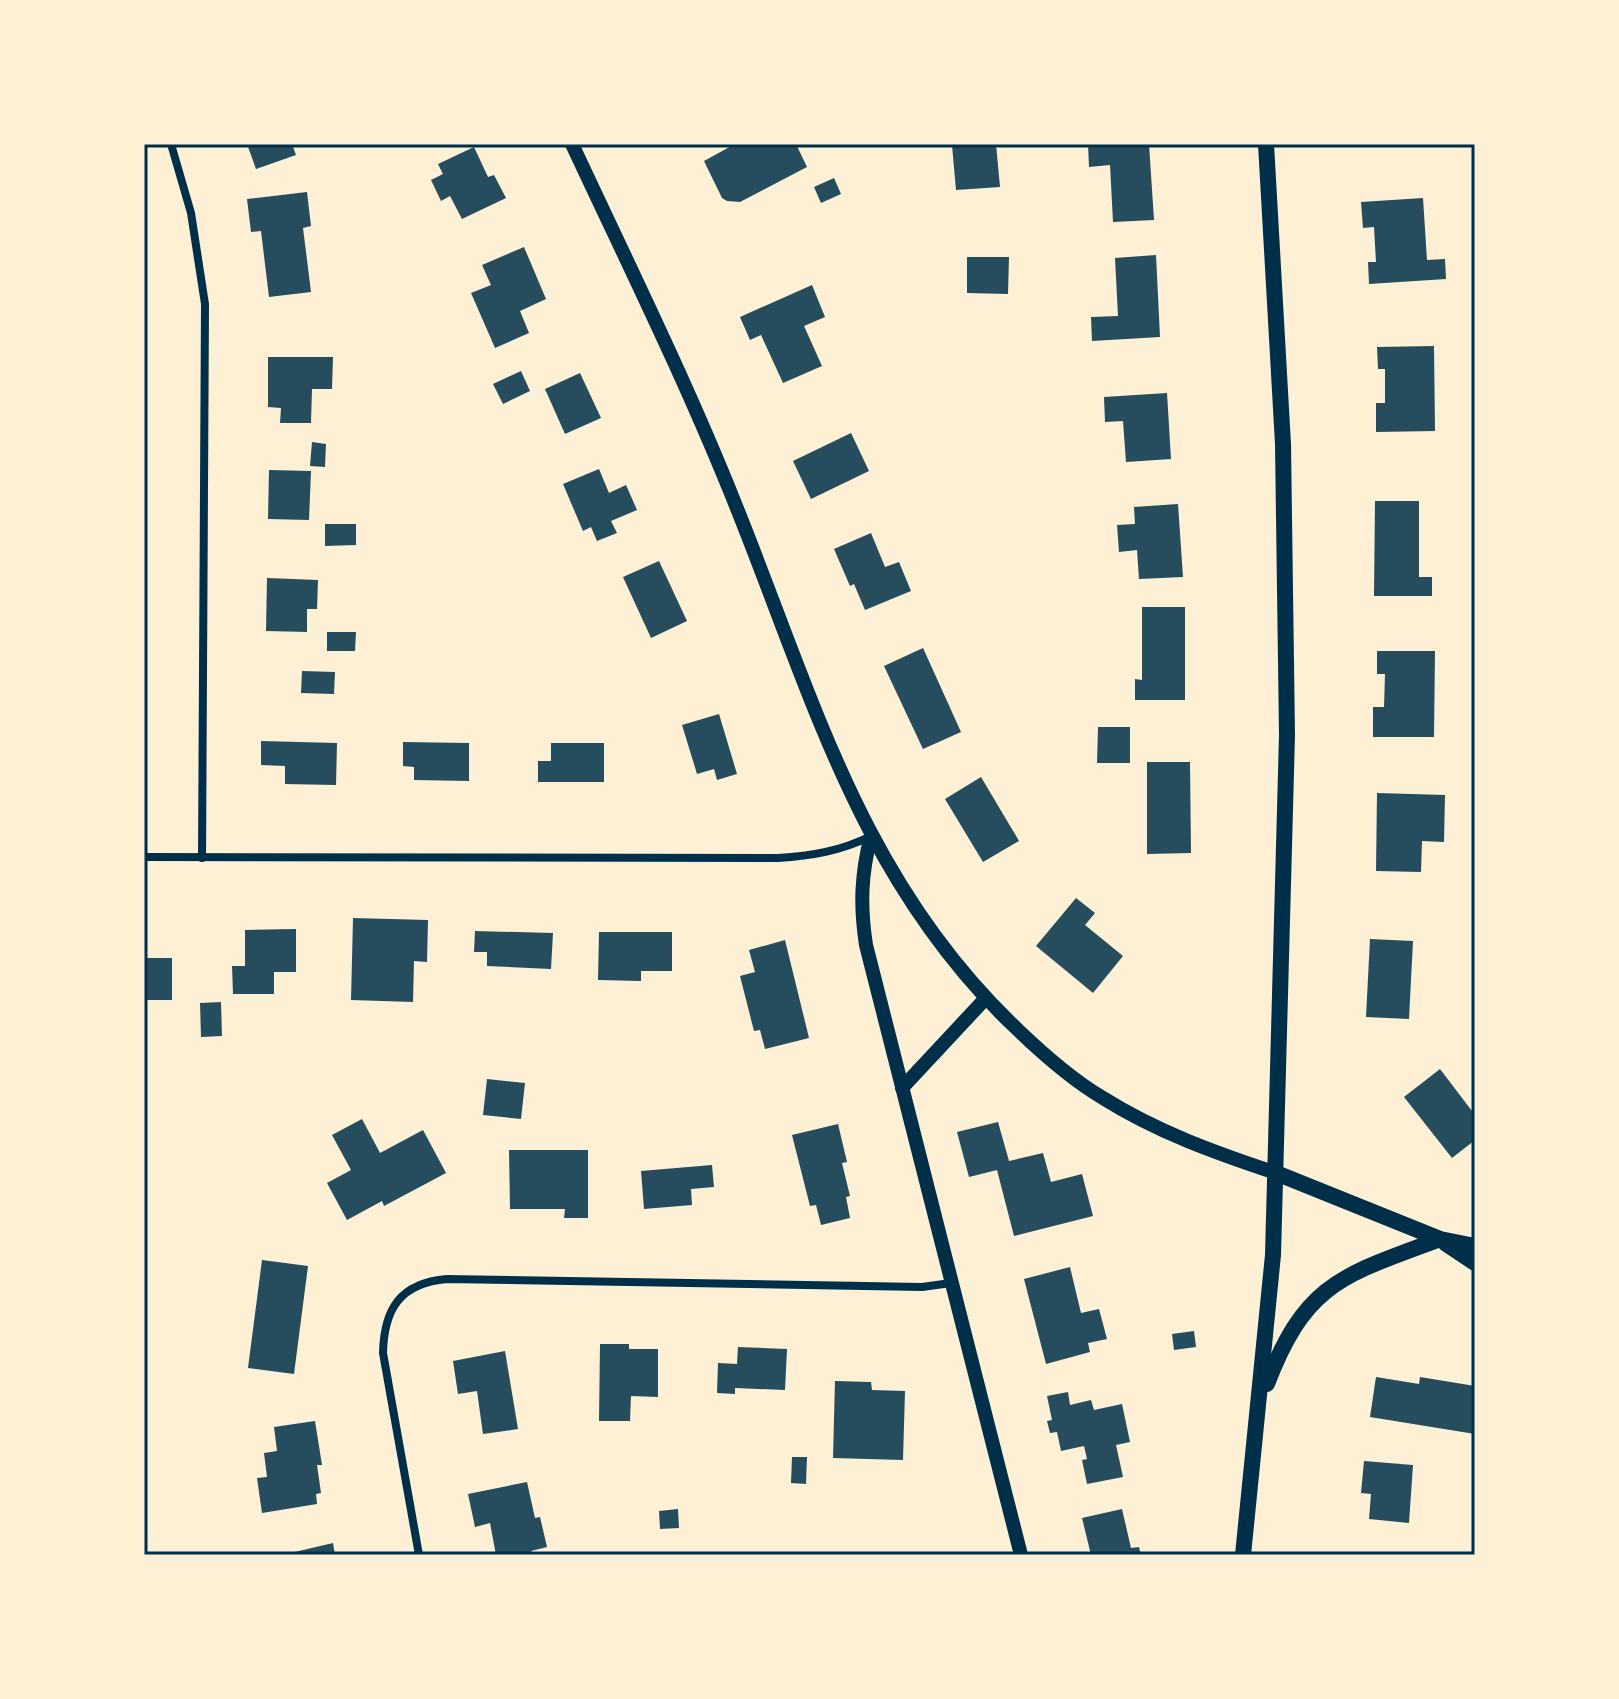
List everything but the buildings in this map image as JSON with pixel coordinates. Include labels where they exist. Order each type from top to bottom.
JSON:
[{"type":"main road","points":[[1243,1555],[1273,1255],[1287,681],[1283,444],[1266,144]]},
{"type":"main road","points":[[1276,1173],[1440,1239],[1475,1246]]},
{"type":"main road","points":[[1440,1239],[1475,1263]]},
{"type":"main road","points":[[1259,1406],[1290,1334],[1322,1292],[1348,1275],[1440,1239]]},
{"type":"street","points":[[171,144],[191,213],[206,315],[202,858]]},
{"type":"street","points":[[572,144],[711,447],[829,745],[871,836],[931,933],[985,999],[1055,1064],[1104,1099],[1205,1149],[1276,1173]]},
{"type":"street","points":[[144,857],[778,858],[829,852],[871,836]]},
{"type":"street","points":[[871,836],[862,877],[863,923],[1021,1555]]},
{"type":"street","points":[[902,1088],[985,999]]},
{"type":"street","points":[[419,1555],[383,1353],[385,1323],[390,1309],[399,1298],[420,1285],[447,1279],[922,1287],[951,1283]]}]
